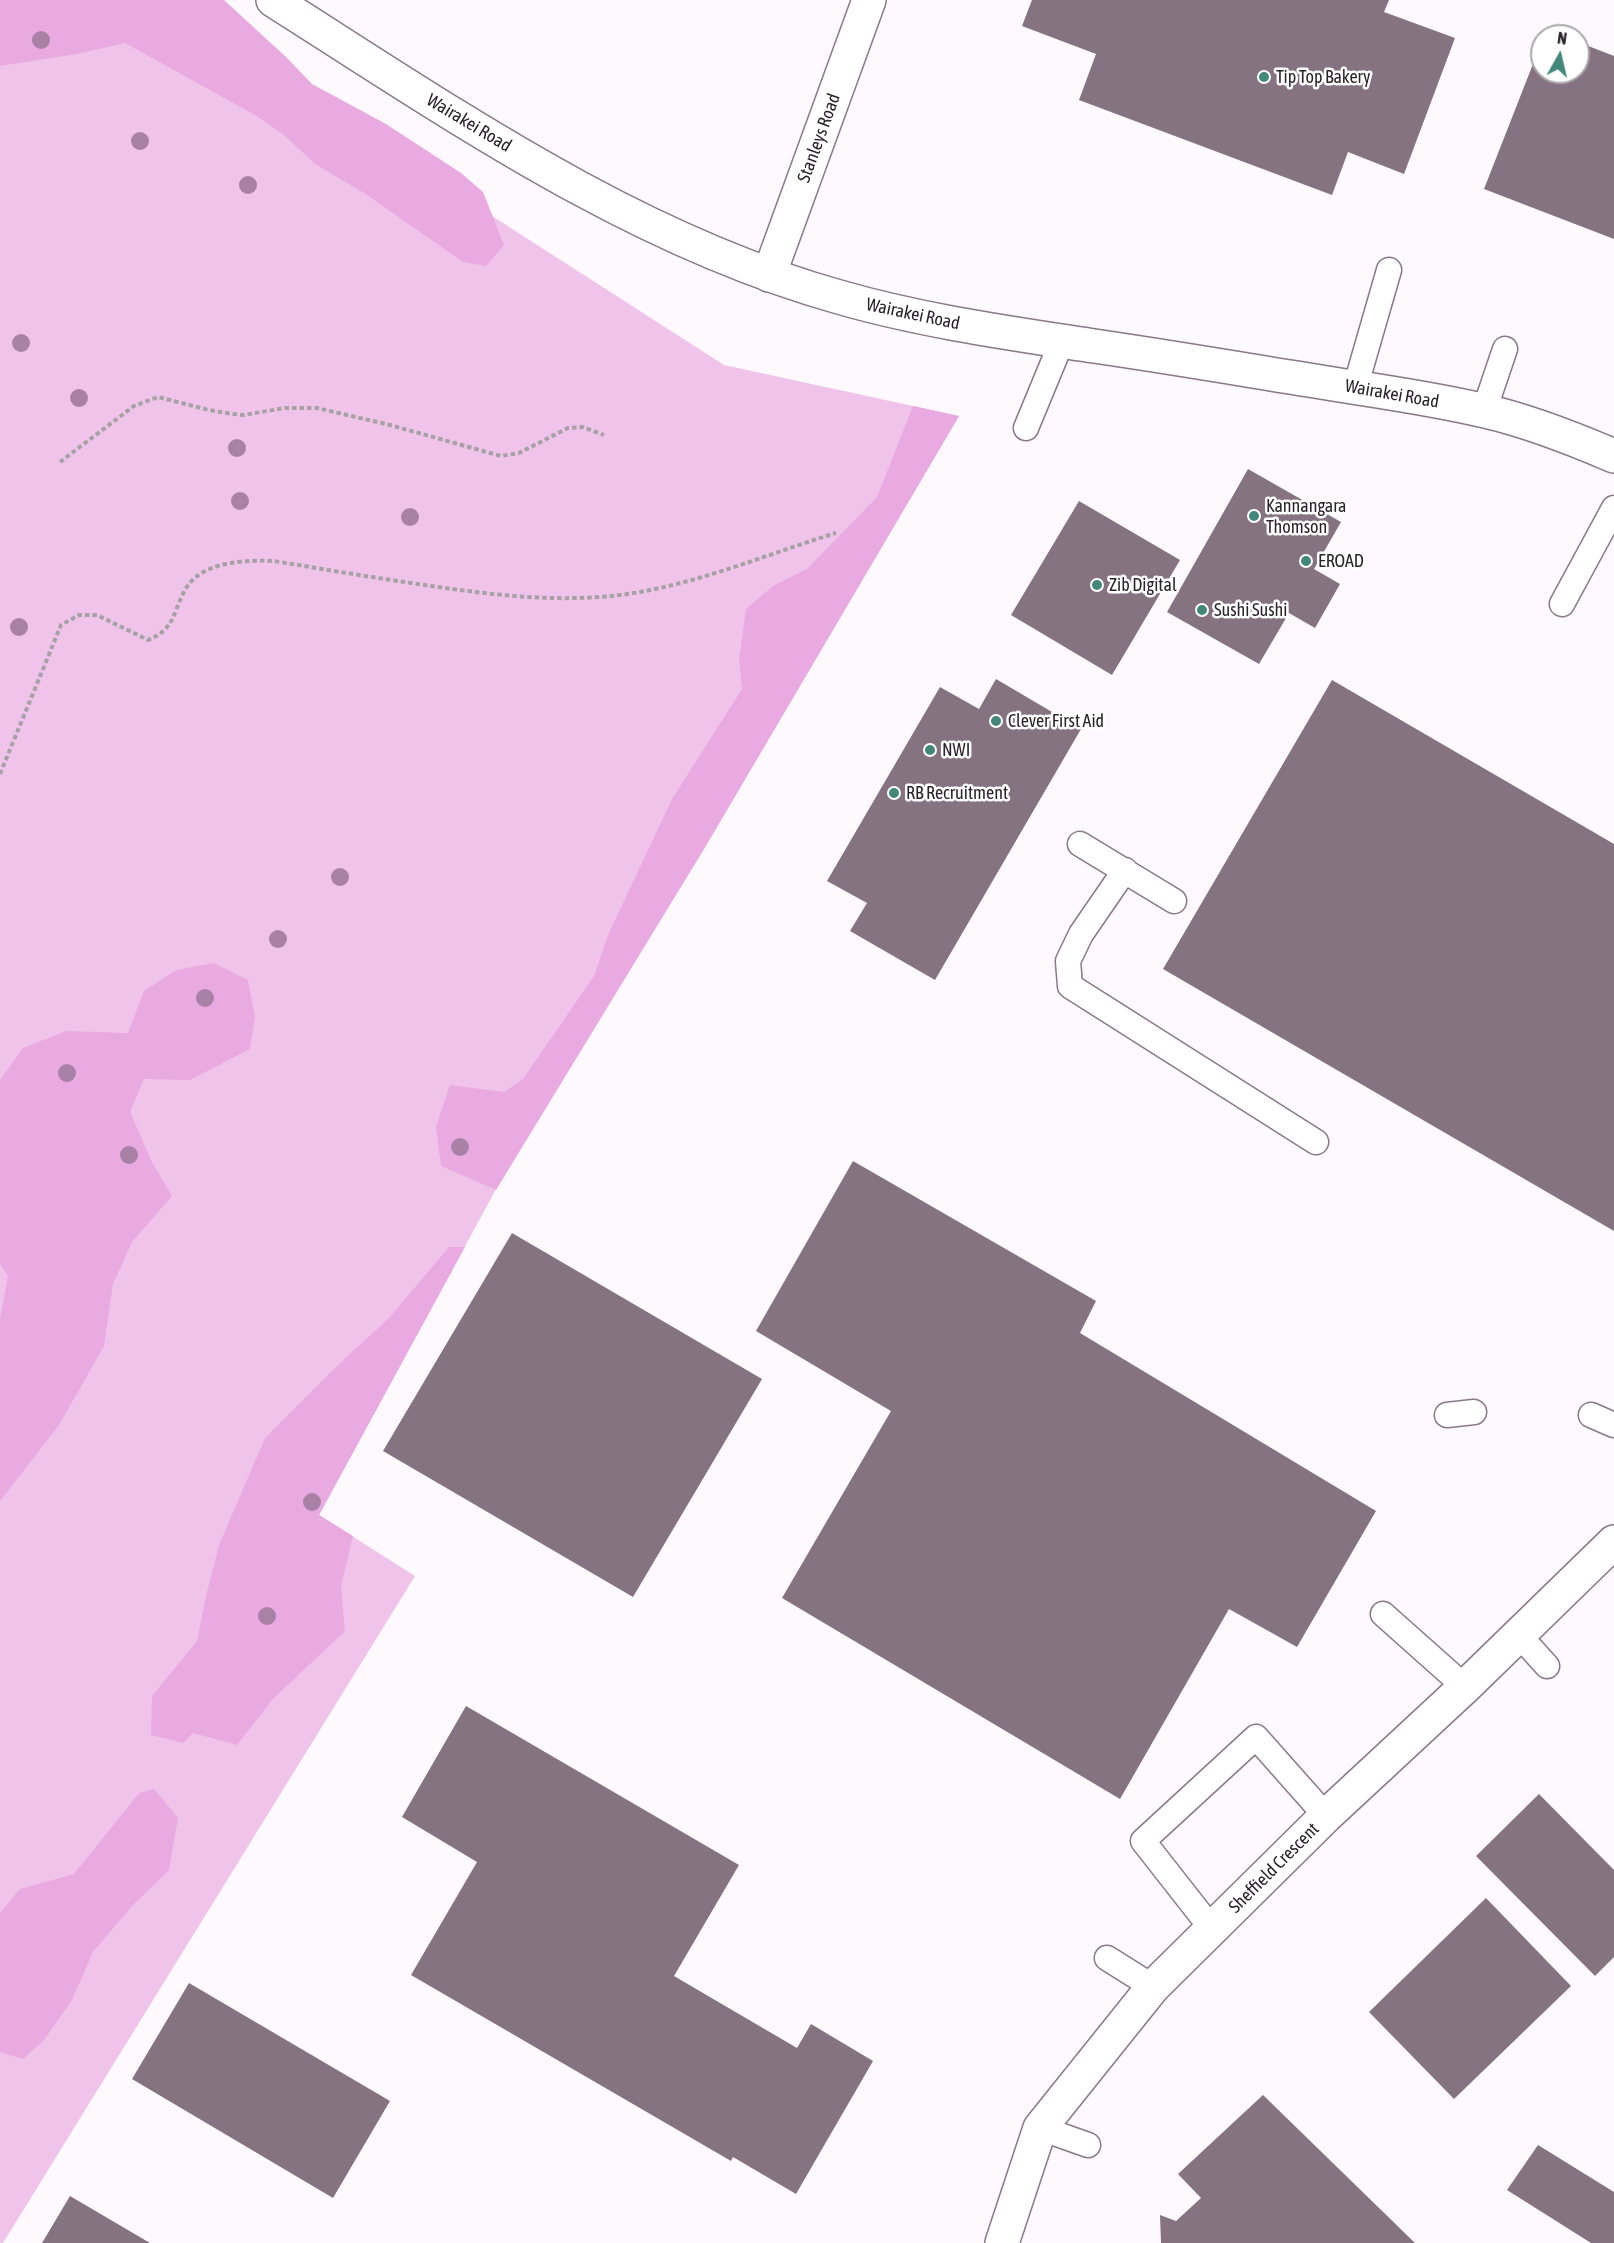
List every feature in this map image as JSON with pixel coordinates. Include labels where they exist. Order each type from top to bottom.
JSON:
[{"type":"street","name":"Wairakei Road","points":[[273,0],[464,122],[582,190],[666,232],[769,275],[840,298],[898,312],[1484,411],[1562,435],[1614,456]]},
{"type":"street","name":"Stanleys Road","points":[[769,275],[869,0]]},
{"type":"street","name":"Sheffield Crescent","points":[[1002,2243],[1040,2128],[1153,1987],[1326,1816],[1465,1687],[1614,1542]]},
{"type":"lane","points":[[1355,388],[1389,270]]},
{"type":"lane","points":[[1026,428],[1062,341]]},
{"type":"lane","points":[[1484,411],[1505,349]]},
{"type":"lane","points":[[1562,604],[1614,508]]},
{"type":"lane","points":[[1080,844],[1174,901]]},
{"type":"lane","points":[[1125,870],[1081,934],[1068,960],[1070,986],[1317,1142]]},
{"type":"lane","points":[[1447,1415],[1474,1412]]},
{"type":"lane","points":[[1591,1415],[1614,1425]]},
{"type":"lane","points":[[1383,1614],[1465,1687]]},
{"type":"lane","points":[[1518,1634],[1547,1666]]},
{"type":"lane","points":[[1212,1929],[1143,1841],[1256,1737],[1326,1816]]},
{"type":"lane","points":[[1107,1958],[1153,1987]]},
{"type":"lane","points":[[1040,2128],[1088,2145]]},
{"type":"path","points":[[60,462],[134,406],[158,397],[208,410],[244,415],[285,408],[317,408],[390,425],[501,456],[519,453],[568,428],[583,427],[604,435]]},
{"type":"path","points":[[0,774],[62,625],[79,615],[97,615],[148,640],[168,628],[186,587],[215,567],[254,561],[274,561],[493,595],[599,596],[638,592],[690,580],[836,533]]},
{"type":"shaded area","points":[[0,0],[156,0],[724,365],[959,416],[704,849],[508,1167],[319,1515],[415,1576],[3,2243],[0,2243]]},
{"type":"shaded area","points":[[0,0],[224,0],[312,84],[386,124],[461,173],[483,192],[504,245],[486,266],[463,262],[364,193],[315,164],[284,135],[255,115],[125,43],[77,54],[0,66]]},
{"type":"shaded area","points":[[913,406],[959,416],[704,849],[496,1190],[441,1166],[436,1127],[450,1085],[504,1092],[523,1079],[594,976],[608,935],[672,799],[742,689],[739,659],[746,609],[773,586],[807,569],[877,497]]},
{"type":"shaded area","points":[[214,963],[248,980],[255,1017],[250,1049],[190,1080],[144,1079],[130,1112],[152,1162],[172,1196],[132,1242],[113,1284],[104,1346],[59,1425],[0,1501],[0,1319],[8,1276],[0,1264],[0,1080],[23,1048],[66,1031],[128,1033],[144,991],[176,970]]},
{"type":"shaded area","points":[[449,1247],[465,1247],[319,1515],[353,1536],[341,1586],[345,1631],[273,1699],[237,1745],[193,1733],[183,1743],[151,1735],[152,1696],[197,1641],[219,1545],[265,1438],[389,1318]]},
{"type":"shaded area","points":[[154,1789],[178,1818],[169,1870],[132,1906],[93,1952],[72,2000],[44,2040],[23,2059],[0,2052],[0,1913],[20,1889],[74,1874],[139,1793]]},
{"type":"building","name":"Tip Top Bakery","points":[[1032,0],[1389,0],[1384,12],[1455,38],[1404,174],[1348,152],[1332,195],[1079,100],[1096,54],[1022,26]]},
{"type":"building","points":[[1590,47],[1614,56],[1614,239],[1484,189],[1530,72],[1530,84],[1590,84]]},
{"type":"building","points":[[1248,469],[1341,522],[1314,569],[1340,584],[1315,628],[1289,613],[1259,664],[1167,612]]},
{"type":"building","points":[[1079,501],[1180,560],[1112,675],[1011,615]]},
{"type":"building","points":[[996,679],[1081,729],[935,980],[850,931],[867,903],[827,881],[940,687],[979,709]]},
{"type":"building","points":[[1332,680],[1614,844],[1614,1231],[1163,969]]},
{"type":"building","points":[[853,1161],[1096,1301],[1080,1333],[1376,1511],[1297,1647],[1229,1609],[1120,1799],[782,1598],[891,1411],[756,1331]]},
{"type":"building","points":[[512,1233],[762,1379],[633,1597],[383,1451]]},
{"type":"building","points":[[466,1706],[739,1865],[674,1976],[797,2048],[811,2024],[873,2061],[796,2194],[733,2157],[731,2161],[411,1975],[477,1862],[402,1817]]},
{"type":"building","points":[[1539,1794],[1614,1870],[1614,1957],[1595,1976],[1476,1856]]},
{"type":"building","points":[[1486,1898],[1571,1986],[1454,2099],[1369,2012]]},
{"type":"building","points":[[189,1983],[390,2101],[333,2198],[132,2079]]},
{"type":"building","points":[[1263,2095],[1415,2243],[1161,2243],[1160,2215],[1176,2221],[1201,2198],[1178,2174]]},
{"type":"building","points":[[1538,2145],[1614,2192],[1614,2243],[1591,2243],[1507,2190]]},
{"type":"building","points":[[70,2196],[150,2243],[42,2243]]},
{"type":"place","name":"Tip Top Bakery","points":[[1264,77]]},
{"type":"place","name":"Kannangara Thomson","points":[[1254,516]]},
{"type":"place","name":"EROAD","points":[[1306,561]]},
{"type":"place","name":"Zib Digital","points":[[1097,585]]},
{"type":"place","name":"Sushi Sushi","points":[[1202,610]]},
{"type":"place","name":"Clever First Aid","points":[[996,721]]},
{"type":"place","name":"NWI","points":[[930,750]]},
{"type":"place","name":"RB Recruitment","points":[[894,793]]}]
